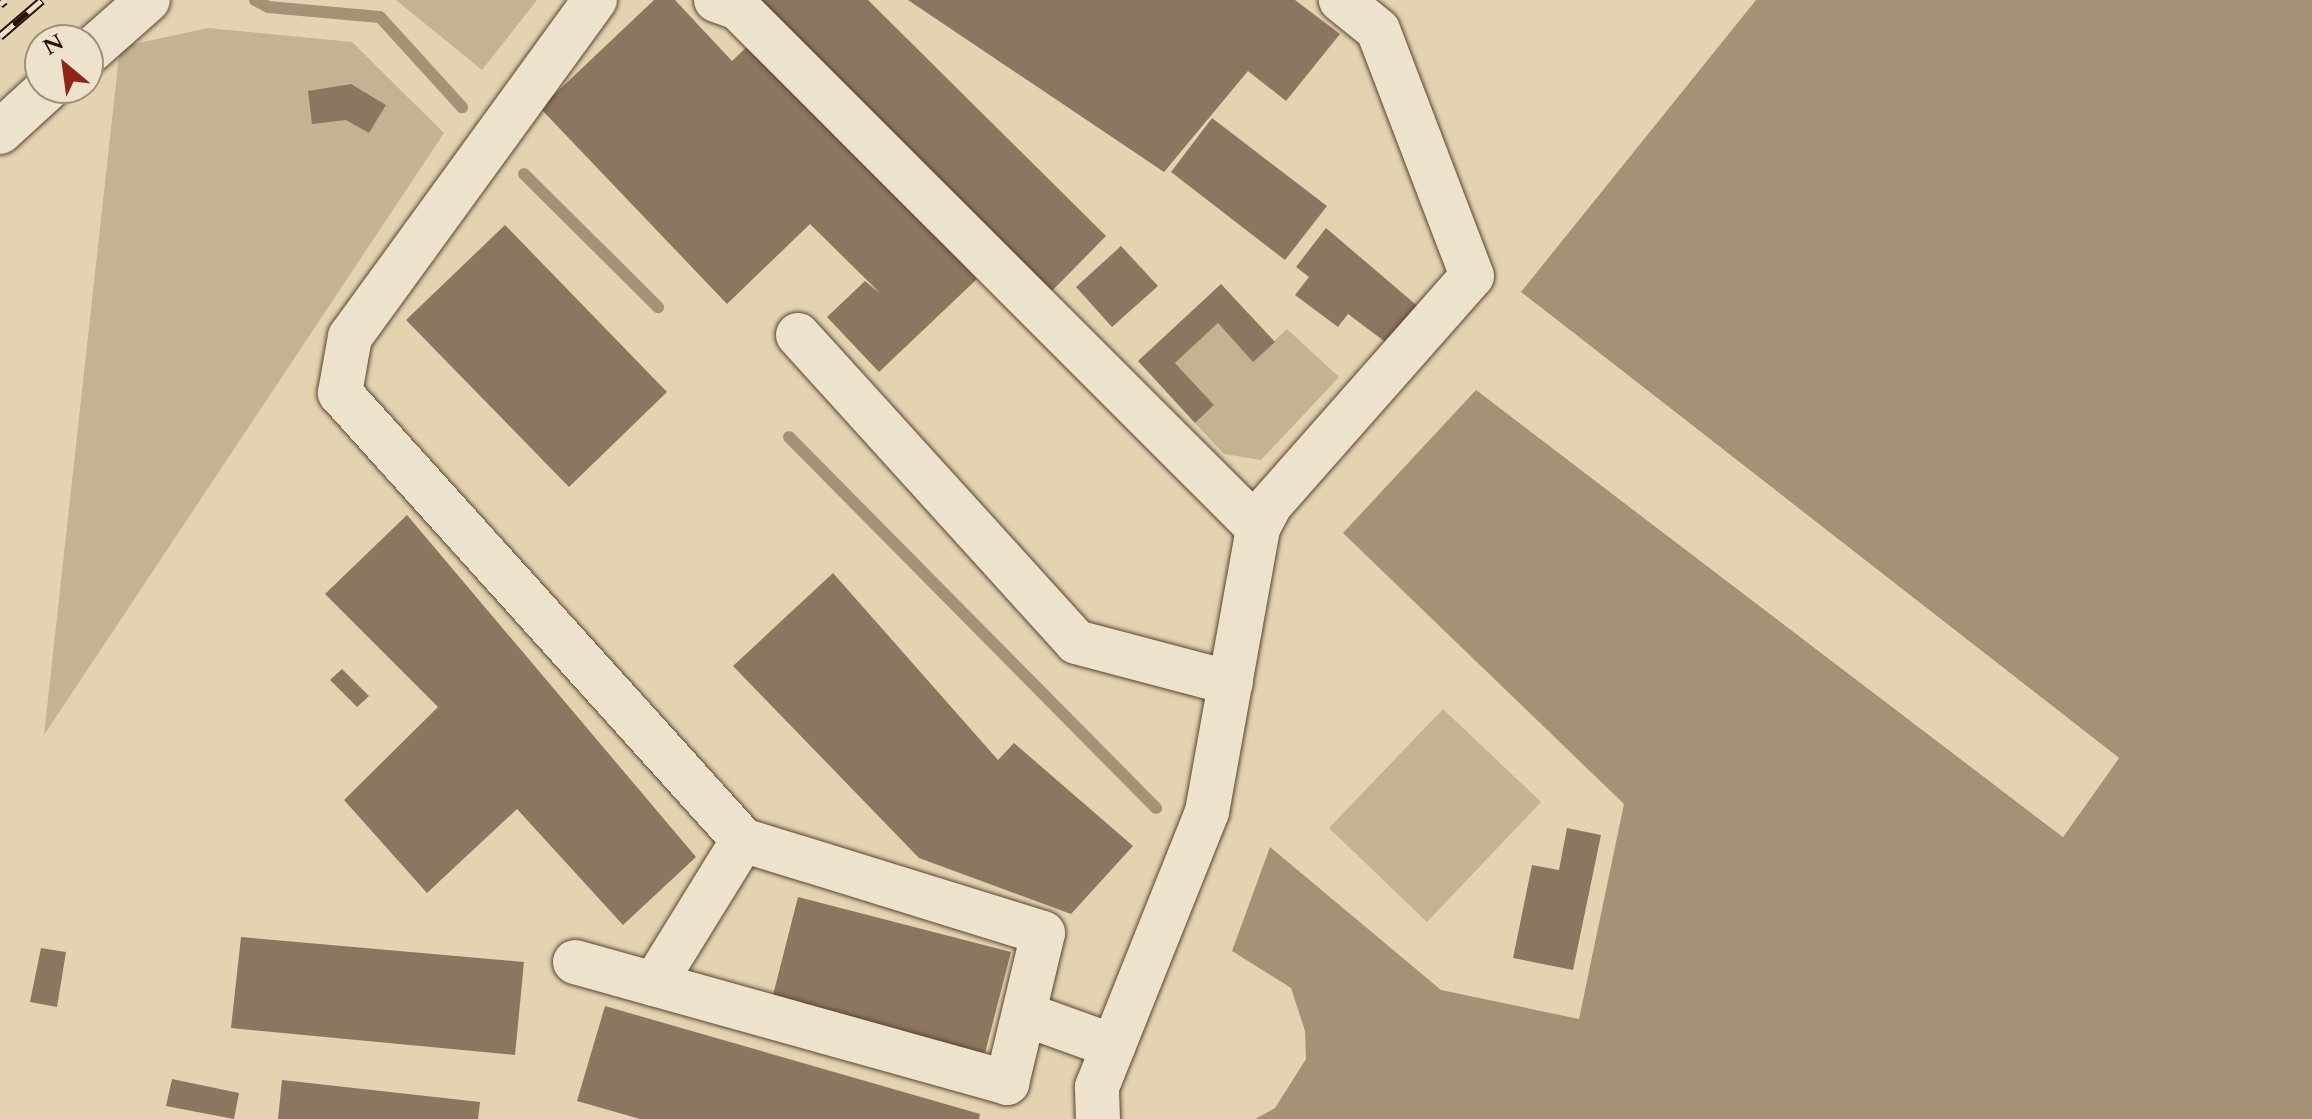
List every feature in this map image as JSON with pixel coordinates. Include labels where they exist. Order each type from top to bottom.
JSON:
[{"type":"street","points":[[104,38],[148,0]]},
{"type":"street","points":[[575,962],[1007,1083],[1043,933],[743,840],[340,393],[350,337],[595,0]]},
{"type":"street","points":[[716,0],[738,8],[1258,528]]},
{"type":"street","points":[[1098,1119],[1097,1087],[1199,842],[1258,528],[1270,505],[1472,276],[1378,30],[1341,0]]},
{"type":"street","points":[[0,132],[31,104]]},
{"type":"street","points":[[798,335],[1076,642],[1231,683]]},
{"type":"street","points":[[654,984],[743,840]]},
{"type":"street","points":[[1024,1014],[1113,1046]]},
{"type":"shaded area","points":[[396,0],[537,0],[482,70]]},
{"type":"shaded area","points":[[1756,0],[2312,0],[2312,1119],[1255,1119],[1275,1108],[1306,1059],[1305,1031],[1291,988],[1232,951],[1270,847],[1441,990],[1579,1019],[1624,804],[1343,533],[1476,390],[2063,837],[2119,758],[1521,292]]},
{"type":"shaded area","points":[[208,28],[352,42],[444,133],[44,735],[120,47]]},
{"type":"shaded area","points":[[1218,323],[1253,361],[1287,329],[1339,377],[1261,460],[1224,454],[1195,423],[1214,405],[1175,363]]},
{"type":"shaded area","points":[[1443,709],[1541,802],[1427,922],[1329,828]]},
{"type":"pier","points":[[1521,292],[2119,758],[2063,837],[1476,390],[2062,832],[2114,759]]},
{"type":"building","points":[[654,0],[675,0],[732,61],[752,42],[977,279],[879,372],[827,317],[865,281],[881,294],[810,224],[727,304],[540,108]]},
{"type":"building","points":[[748,0],[868,0],[1106,236],[1046,297]]},
{"type":"building","points":[[908,0],[1295,0],[1340,34],[1286,101],[1248,71],[1164,172]]},
{"type":"building","points":[[351,84],[386,105],[369,133],[346,120],[312,124],[308,91]]},
{"type":"building","points":[[1212,118],[1327,206],[1285,260],[1171,172]]},
{"type":"building","points":[[505,225],[667,392],[569,487],[406,320]]},
{"type":"building","points":[[1326,228],[1421,309],[1388,344],[1348,314],[1338,327],[1295,295],[1309,277],[1296,267]]},
{"type":"building","points":[[1121,246],[1158,286],[1112,327],[1076,287]]},
{"type":"building","points":[[1221,284],[1275,342],[1253,362],[1218,323],[1175,363],[1214,405],[1195,423],[1138,361]]},
{"type":"building","points":[[407,515],[696,857],[623,925],[517,809],[427,893],[344,800],[438,707],[325,594]]},
{"type":"building","points":[[833,573],[998,760],[1014,743],[1133,846],[1071,914],[919,858],[733,666]]},
{"type":"building","points":[[342,669],[369,696],[357,707],[330,680]]},
{"type":"building","points":[[1567,828],[1601,835],[1573,970],[1513,958],[1532,865],[1559,870]]},
{"type":"building","points":[[798,897],[1011,952],[985,1053],[772,999]]},
{"type":"building","points":[[241,937],[524,962],[515,1055],[231,1028]]},
{"type":"building","points":[[41,948],[66,952],[57,1007],[30,1002]]},
{"type":"building","points":[[605,1006],[980,1114],[979,1119],[640,1119],[577,1101]]},
{"type":"building","points":[[172,1079],[239,1093],[234,1119],[166,1106]]},
{"type":"building","points":[[282,1080],[480,1102],[478,1119],[278,1119]]},
{"type":"waterway","points":[[255,0],[268,7],[380,17],[462,107]]},
{"type":"waterway","points":[[524,174],[658,307]]},
{"type":"waterway","points":[[789,437],[1156,808]]},
{"type":"railway","points":[[0,4],[5,0]]},
{"type":"railway","points":[[0,36],[42,0]]}]
